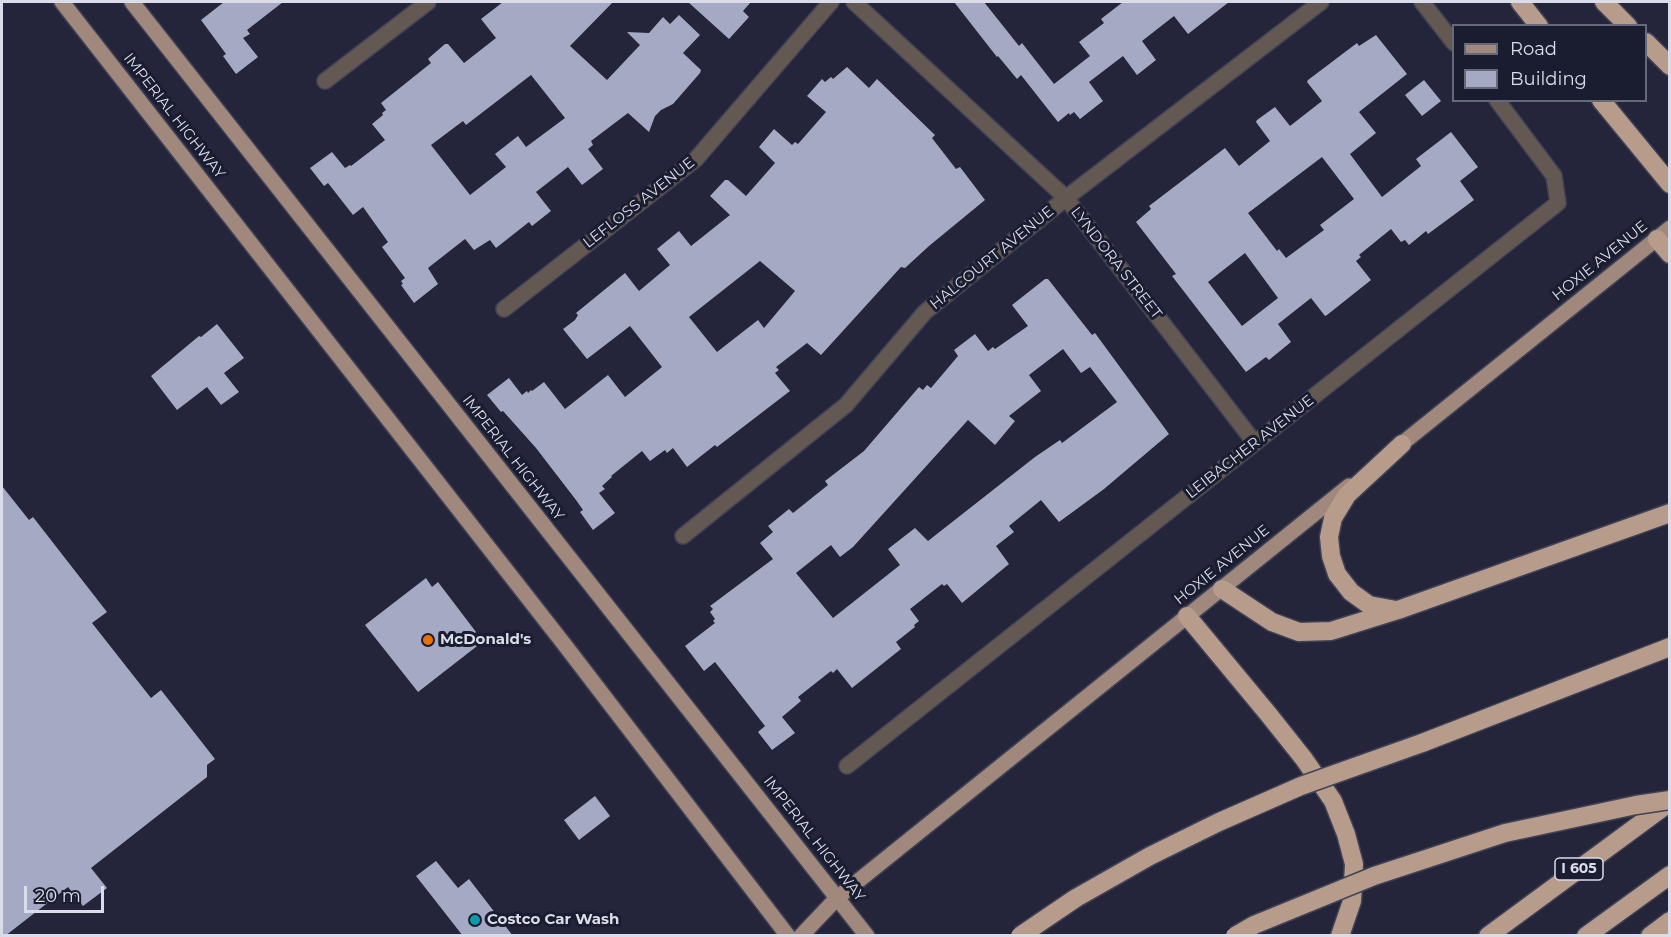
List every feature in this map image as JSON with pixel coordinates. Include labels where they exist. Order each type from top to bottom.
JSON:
[{"type":"highway","points":[[1520,2],[1537,24]]},
{"type":"highway","points":[[1604,2],[1627,24]]},
{"type":"highway","points":[[1647,43],[1670,66]]},
{"type":"highway","points":[[1603,102],[1670,184]]},
{"type":"highway","points":[[1663,233],[1670,254]]},
{"type":"highway","points":[[1398,610],[1369,605],[1351,592],[1337,574],[1331,555],[1329,537],[1333,518],[1347,495],[1402,444]]},
{"type":"highway","points":[[1222,589],[1272,622],[1299,632],[1331,631],[1398,610],[1670,513]]},
{"type":"highway","points":[[1187,616],[1304,759],[1332,801],[1346,834],[1354,864],[1352,902],[1340,936]]},
{"type":"highway","points":[[1020,936],[1076,898],[1150,856],[1218,822],[1301,786],[1422,743],[1670,647]]},
{"type":"highway","points":[[1234,936],[1254,925],[1374,876],[1505,833],[1636,805],[1670,801]]},
{"type":"highway","name":"I 605","points":[[1488,936],[1670,801]]},
{"type":"highway","points":[[1586,936],[1670,875]]},
{"type":"highway","points":[[1650,936],[1670,921]]},
{"type":"main road","name":"IMPERIAL HIGHWAY","points":[[62,2],[564,644],[788,936]]},
{"type":"main road","name":"IMPERIAL HIGHWAY","points":[[132,2],[867,936]]},
{"type":"main road","name":"HOXIE AVENUE","points":[[801,936],[837,898],[1663,233]]},
{"type":"street","points":[[325,81],[428,2]]},
{"type":"street","name":"LEFLOSS AVENUE","points":[[504,309],[696,159],[831,2]]},
{"type":"street","name":"LYNDORA STREET","points":[[854,2],[1066,198],[1255,443]]},
{"type":"street","name":"HALCOURT AVENUE","points":[[683,536],[846,405],[925,312],[1066,198],[1321,2]]},
{"type":"street","points":[[1422,2],[1452,40]]},
{"type":"street","name":"LEIBACHER AVENUE","points":[[847,766],[1557,203],[1554,176],[1498,102]]},
{"type":"building","points":[[224,2],[283,2],[247,30],[250,34],[243,38],[258,57],[236,74],[223,56],[226,54],[201,20]]},
{"type":"building","points":[[503,2],[613,2],[570,46],[607,80],[640,45],[627,32],[649,33],[663,17],[670,24],[679,15],[700,35],[683,53],[701,70],[673,104],[655,116],[649,132],[628,113],[591,141],[593,145],[588,149],[603,169],[582,185],[568,167],[536,192],[551,211],[532,226],[529,222],[496,248],[490,240],[474,250],[465,239],[428,268],[438,284],[414,303],[401,285],[403,284],[401,281],[405,278],[382,247],[388,242],[363,207],[353,215],[328,183],[324,186],[310,168],[332,152],[345,168],[351,166],[385,140],[372,124],[386,110],[381,103],[431,63],[428,59],[445,44],[448,44],[464,63],[496,38],[481,19]],"holes":[[[531,75],[565,118],[526,147],[518,136],[495,154],[506,167],[470,195],[431,145],[463,121],[466,125]]]},
{"type":"building","points":[[688,2],[751,2],[743,11],[749,17],[729,39]]},
{"type":"building","points":[[954,2],[984,2],[1019,46],[1022,43],[1054,84],[1090,56],[1079,42],[1104,23],[1101,19],[1123,2],[1229,2],[1188,34],[1174,16],[1142,41],[1156,60],[1137,75],[1123,56],[1089,82],[1103,101],[1080,119],[1074,112],[1070,115],[1069,113],[1058,122],[1021,75],[1017,79],[997,57]]},
{"type":"building","points":[[1376,35],[1407,74],[1359,112],[1376,133],[1350,154],[1382,197],[1421,166],[1416,159],[1451,132],[1478,167],[1460,181],[1474,200],[1428,234],[1426,231],[1409,245],[1405,240],[1401,242],[1391,229],[1359,255],[1361,257],[1356,261],[1371,280],[1325,316],[1311,298],[1278,324],[1291,342],[1269,360],[1266,357],[1246,372],[1172,276],[1176,274],[1136,222],[1151,209],[1149,206],[1225,148],[1239,166],[1270,141],[1256,122],[1275,107],[1290,126],[1322,101],[1307,82],[1308,80],[1357,43],[1359,46]],"holes":[[[1322,157],[1354,199],[1320,225],[1324,230],[1286,258],[1279,249],[1277,251],[1248,213]],[[1245,253],[1278,298],[1242,326],[1208,282]]]},
{"type":"building","points":[[847,67],[869,88],[877,79],[935,135],[932,138],[956,169],[960,167],[985,200],[905,268],[901,267],[821,355],[807,343],[776,367],[779,370],[775,373],[790,391],[717,447],[715,445],[687,467],[673,448],[667,453],[665,450],[650,461],[642,451],[611,476],[602,486],[605,489],[599,493],[615,513],[593,530],[580,512],[583,510],[536,448],[487,395],[509,378],[522,395],[544,382],[565,409],[608,375],[625,397],[662,367],[630,326],[587,359],[563,329],[575,320],[578,315],[576,313],[625,273],[639,291],[670,265],[657,249],[679,231],[691,246],[730,215],[710,196],[725,180],[728,180],[746,196],[775,163],[759,147],[774,129],[792,145],[795,142],[798,144],[826,112],[807,96],[822,79],[825,82],[831,77],[833,79]],"holes":[[[760,261],[795,291],[764,328],[758,320],[717,352],[689,317]]]},
{"type":"building","points":[[1424,80],[1441,101],[1422,116],[1405,95]]},
{"type":"building","points":[[1048,279],[1092,335],[1095,333],[1169,434],[1104,489],[1059,522],[1041,500],[1009,526],[1014,532],[996,546],[1009,564],[962,603],[947,584],[944,586],[942,584],[910,609],[919,621],[896,642],[901,649],[852,688],[837,669],[833,673],[831,671],[798,697],[801,701],[782,717],[795,733],[772,750],[758,732],[765,726],[715,662],[704,671],[685,646],[715,623],[710,612],[713,609],[710,606],[773,559],[760,543],[773,532],[768,526],[789,509],[793,513],[828,485],[825,481],[864,451],[919,387],[923,390],[927,385],[931,388],[958,356],[954,350],[975,334],[988,351],[993,347],[995,349],[1028,326],[1012,305]],"holes":[[[1063,349],[1081,373],[1090,367],[1117,402],[1062,443],[1060,440],[1035,457],[928,541],[915,528],[888,549],[900,565],[833,618],[796,573],[831,545],[840,557],[853,547],[968,420],[995,445],[1015,421],[1009,416],[1041,391],[1029,375]]]},
{"type":"building","points":[[217,324],[244,358],[224,373],[239,392],[221,405],[207,387],[177,410],[151,376]]},
{"type":"building","points":[[2,486],[29,520],[33,517],[107,612],[92,623],[151,698],[161,690],[215,759],[207,765],[207,777],[91,868],[107,888],[83,906],[68,887],[5,936],[2,936]]},
{"type":"building","name":"McDonald's","points":[[426,578],[432,587],[438,582],[476,632],[474,634],[481,643],[418,692],[365,625]]},
{"type":"building","points":[[595,796],[610,816],[579,840],[564,820]]},
{"type":"building","name":"Costco Car Wash","points":[[436,861],[458,888],[469,879],[513,936],[463,936],[416,876]]},
{"type":"place","name":"McDonald's","points":[[428,640]]},
{"type":"place","name":"Costco Car Wash","points":[[475,920]]}]
